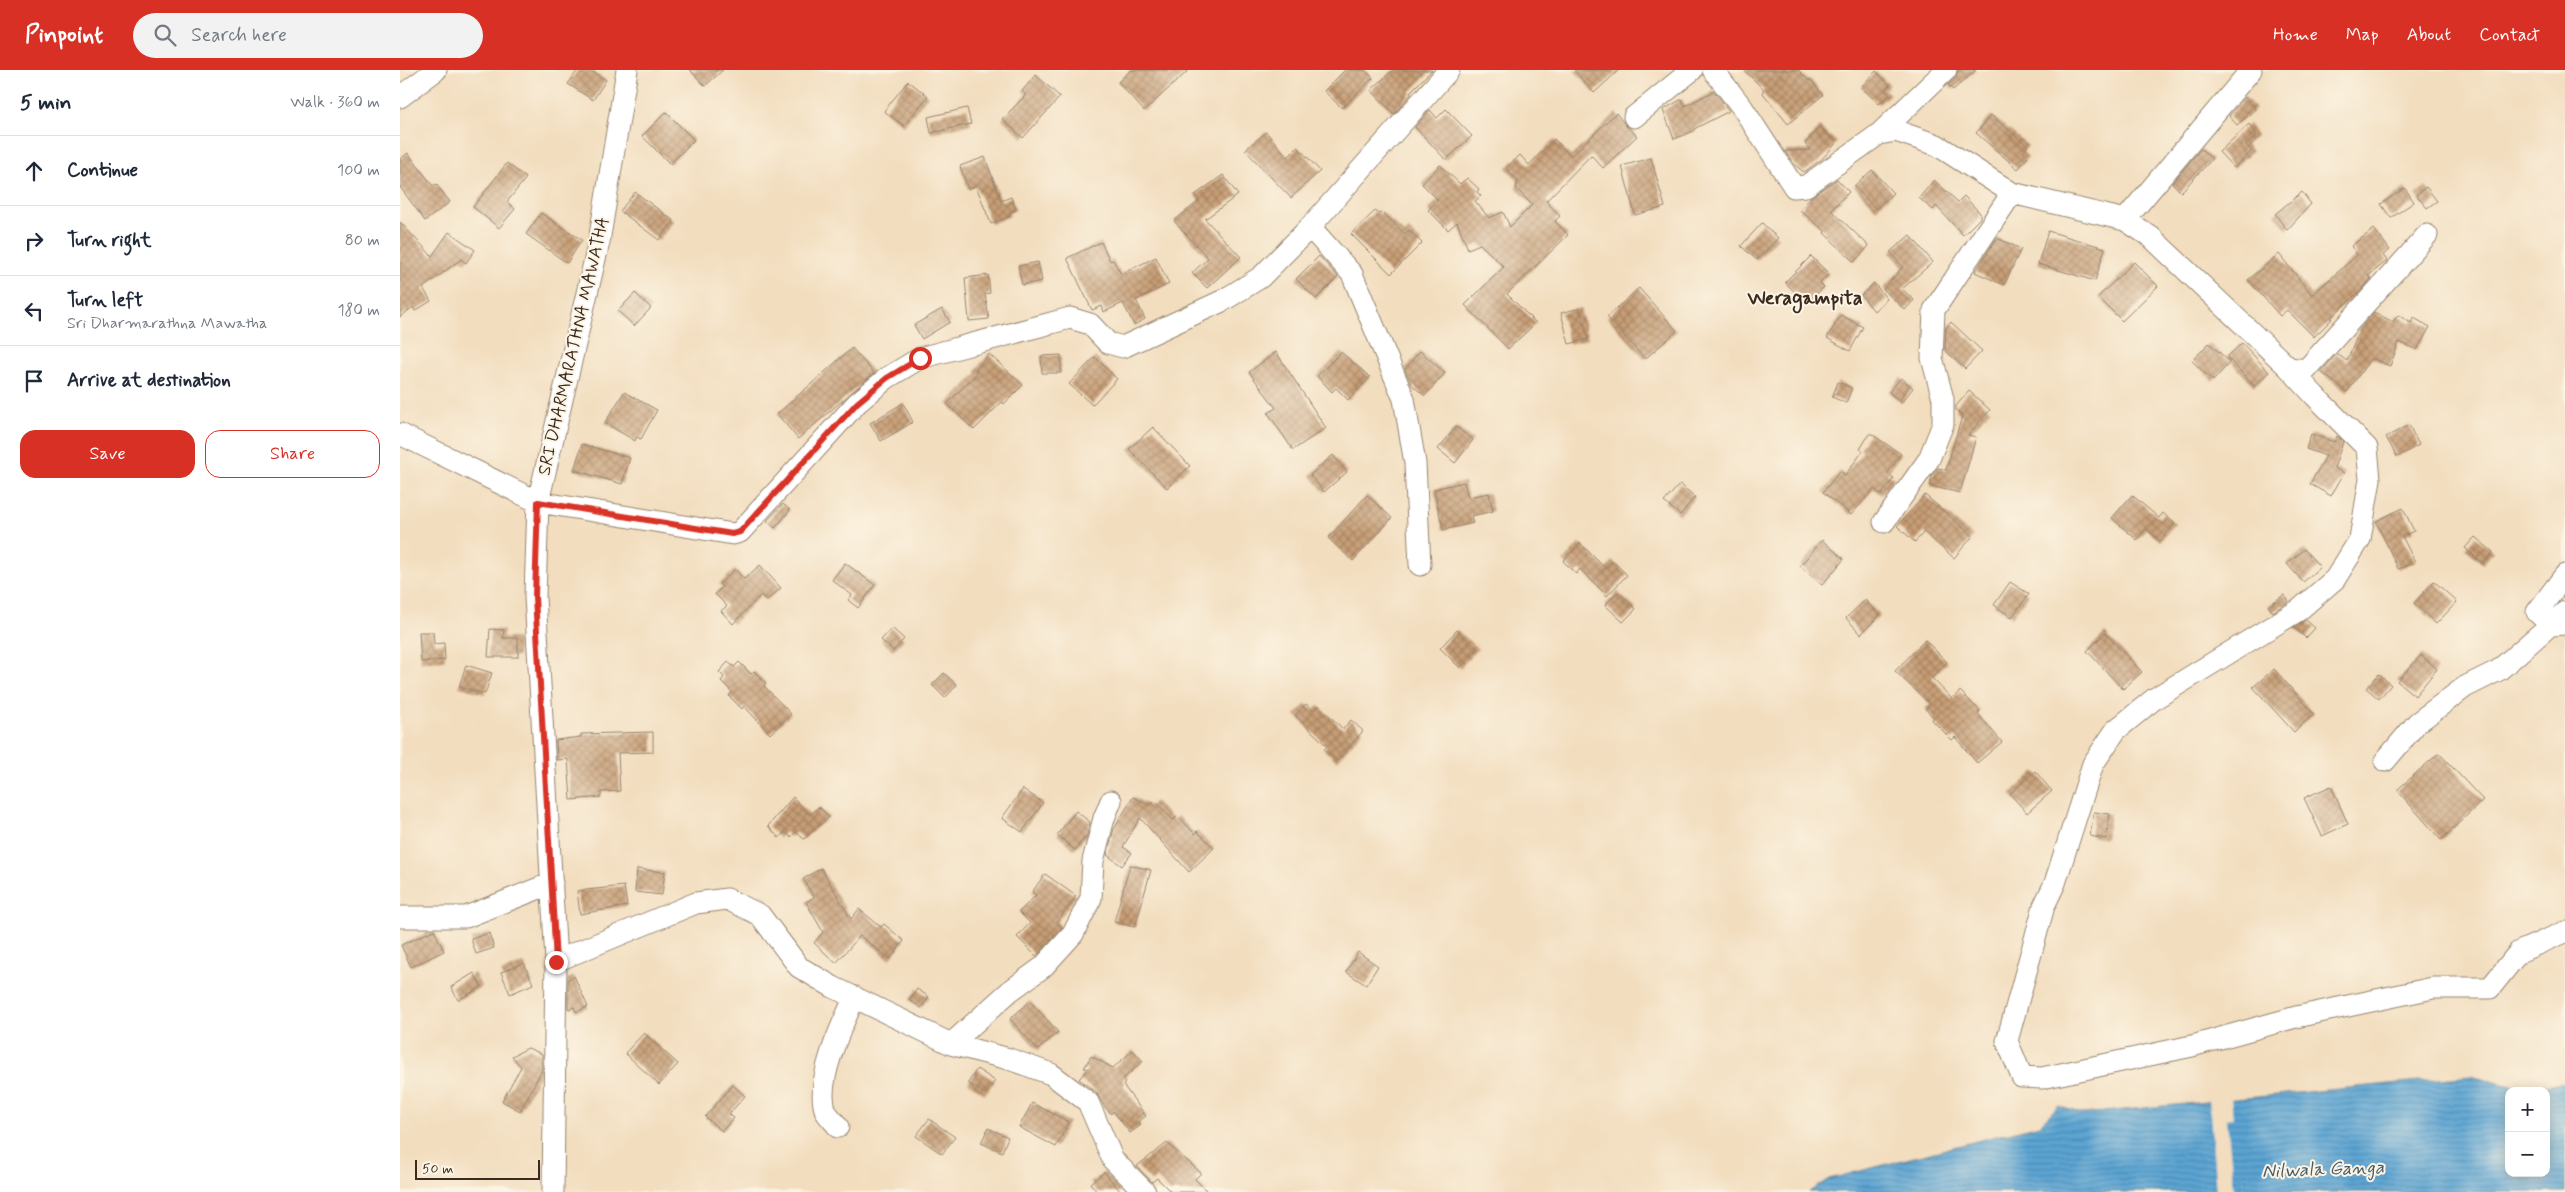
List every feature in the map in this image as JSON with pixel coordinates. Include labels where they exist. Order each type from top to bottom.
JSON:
[{"type":"street","points":[[400,97],[436,70]]},
{"type":"street","name":"SRI DHARMARATHNA MAWATHA","points":[[553,1192],[556,962],[535,597],[538,502],[599,242],[627,70]]},
{"type":"street","points":[[400,434],[538,502],[732,534],[740,532],[857,403],[887,378],[920,358],[1070,318],[1090,324],[1108,343],[1123,347],[1224,300],[1261,277],[1310,227],[1449,70]]},
{"type":"street","points":[[1634,117],[1692,70]]},
{"type":"street","points":[[1713,70],[1742,107],[1794,187],[1806,186],[1879,134],[1946,70]]},
{"type":"street","points":[[2125,220],[2251,70]]},
{"type":"street","points":[[1879,134],[1896,131],[1937,145],[2012,193],[2125,220],[2151,236],[2289,368],[2367,448],[2370,479],[2360,538],[2335,579],[2299,610],[2154,699],[2116,730],[2093,764],[2055,883],[2044,906],[2007,1041],[2022,1077],[2042,1078],[2192,1046],[2296,1017],[2433,988],[2490,988],[2518,952],[2565,932]]},
{"type":"street","points":[[1884,522],[1929,459],[1943,424],[1943,399],[1932,358],[1934,310],[2012,193]]},
{"type":"street","points":[[1310,227],[1352,274],[1404,399],[1415,463],[1420,565]]},
{"type":"street","points":[[2289,368],[2306,370],[2427,235]]},
{"type":"street","points":[[2560,620],[2537,612],[2565,575]]},
{"type":"street","points":[[2384,761],[2416,722],[2465,687],[2499,670],[2560,620]]},
{"type":"street","points":[[951,1044],[1010,991],[1043,967],[1073,934],[1091,898],[1093,861],[1104,818],[1111,801]]},
{"type":"street","points":[[400,917],[466,917],[552,883]]},
{"type":"street","points":[[556,962],[696,903],[728,899],[760,916],[799,967],[951,1044],[1009,1059],[1052,1074],[1088,1102],[1113,1160],[1144,1192]]},
{"type":"street","points":[[838,1127],[826,1111],[824,1080],[837,1033],[855,997]]},
{"type":"water","name":"Nilwala Ganga","points":[[2470,1076],[2516,1087],[2505,1087],[2505,1177],[2550,1177],[2550,1087],[2542,1087],[2565,1082],[2565,1192],[1809,1192],[1829,1179],[2039,1125],[2058,1106],[2083,1114]]},
{"type":"pier","points":[[2231,1097],[2233,1118],[2227,1119],[2234,1192],[2216,1192],[2209,1099]]},
{"type":"building","points":[[578,70],[590,70],[606,80],[593,100],[568,84]]},
{"type":"building","points":[[690,70],[723,70],[705,86]]},
{"type":"building","points":[[1131,70],[1189,70],[1144,111],[1118,82]]},
{"type":"building","points":[[1345,70],[1365,70],[1373,78],[1342,108],[1324,91]]},
{"type":"building","points":[[1393,70],[1432,70],[1410,92],[1411,94],[1394,114],[1371,90]]},
{"type":"building","points":[[1574,70],[1619,70],[1594,93]]},
{"type":"building","points":[[1744,70],[1798,70],[1809,81],[1810,79],[1823,95],[1788,124],[1762,92],[1764,90]]},
{"type":"building","points":[[1958,70],[1976,70],[1953,90],[1948,85],[1955,79]]},
{"type":"building","points":[[1876,71],[1890,85],[1885,90],[1890,94],[1879,104],[1861,87]]},
{"type":"building","points":[[1036,75],[1060,97],[1023,138],[1002,119],[1026,95],[1022,91]]},
{"type":"building","points":[[908,81],[928,96],[904,126],[884,111]]},
{"type":"building","points":[[1714,91],[1729,111],[1694,129],[1694,131],[1674,139],[1663,110],[1682,99],[1685,106]]},
{"type":"building","points":[[2245,97],[2256,109],[2237,125],[2229,116]]},
{"type":"building","points":[[967,108],[971,124],[931,133],[928,117]]},
{"type":"building","points":[[1446,109],[1472,136],[1446,160],[1415,127],[1430,110],[1437,118]]},
{"type":"building","points":[[666,112],[694,140],[670,164],[642,136]]},
{"type":"building","points":[[1616,113],[1637,136],[1603,168],[1591,155],[1546,201],[1560,216],[1555,221],[1568,235],[1507,294],[1536,323],[1508,349],[1465,305],[1504,267],[1480,244],[1468,249],[1457,222],[1448,230],[1428,210],[1438,200],[1422,184],[1440,165],[1460,184],[1467,178],[1479,189],[1477,192],[1481,196],[1475,201],[1489,218],[1503,212],[1510,227],[1532,205],[1516,188],[1518,181],[1506,168],[1520,155],[1529,165],[1554,139],[1571,156]]},
{"type":"building","points":[[1991,115],[2028,146],[2023,152],[2028,157],[2018,169],[1976,133]]},
{"type":"building","points":[[2249,124],[2257,135],[2246,145],[2252,151],[2234,168],[2219,152]]},
{"type":"building","points":[[1819,127],[1837,142],[1822,159],[1804,172],[1795,165],[1785,151],[1810,150],[1805,144]]},
{"type":"building","points":[[1266,132],[1288,157],[1298,147],[1320,171],[1291,198],[1245,150]]},
{"type":"building","points":[[2201,149],[2212,159],[2181,192],[2172,183]]},
{"type":"building","points":[[408,153],[433,186],[436,184],[450,202],[425,221],[400,187],[400,159]]},
{"type":"building","points":[[985,157],[1001,201],[1011,197],[1016,210],[1009,213],[1010,216],[991,224],[976,186],[968,189],[960,166]]},
{"type":"building","points":[[1651,158],[1665,207],[1635,215],[1622,166]]},
{"type":"building","points":[[507,163],[526,178],[507,202],[515,209],[499,228],[473,207]]},
{"type":"building","points":[[1872,170],[1893,193],[1876,209],[1854,186]]},
{"type":"building","points":[[1223,175],[1238,195],[1205,219],[1241,257],[1207,288],[1192,273],[1208,258],[1174,221],[1199,201],[1195,195]]},
{"type":"building","points":[[1837,179],[1849,192],[1831,210],[1869,246],[1854,262],[1824,233],[1825,231],[1800,210],[1811,197]]},
{"type":"building","points":[[1934,180],[1958,202],[1964,196],[1980,213],[1980,218],[1963,235],[1936,206],[1933,210],[1919,198]]},
{"type":"building","points":[[2426,187],[2437,201],[2427,208],[2416,195]]},
{"type":"building","points":[[2405,188],[2414,202],[2391,218],[2381,204]]},
{"type":"building","points":[[635,192],[674,221],[659,240],[620,211]]},
{"type":"building","points":[[2302,192],[2311,204],[2287,230],[2275,214]]},
{"type":"building","points":[[1375,211],[1379,214],[1382,212],[1405,234],[1409,230],[1422,243],[1391,274],[1351,234]]},
{"type":"building","points":[[541,213],[582,240],[567,263],[526,234]]},
{"type":"building","points":[[400,222],[432,256],[449,232],[475,250],[466,263],[461,259],[423,288],[431,301],[415,311],[413,307],[400,317]]},
{"type":"building","points":[[1762,223],[1778,238],[1757,260],[1741,246]]},
{"type":"building","points":[[2374,229],[2390,250],[2383,255],[2387,261],[2368,276],[2371,279],[2330,318],[2332,319],[2314,337],[2287,310],[2280,316],[2248,280],[2279,254],[2312,295],[2357,255],[2351,246]]},
{"type":"building","points":[[2048,231],[2105,248],[2095,281],[2038,264]]},
{"type":"building","points":[[1910,235],[1933,262],[1902,289],[1914,300],[1905,310],[1883,289],[1903,267],[1890,252]]},
{"type":"building","points":[[1997,238],[2021,249],[2004,285],[1975,272]]},
{"type":"building","points":[[1101,242],[1110,261],[1113,260],[1121,274],[1156,257],[1169,284],[1136,300],[1145,319],[1134,325],[1123,303],[1104,312],[1102,306],[1092,310],[1067,258]]},
{"type":"building","points":[[1319,256],[1338,277],[1316,299],[1296,279]]},
{"type":"building","points":[[1811,256],[1829,274],[1820,283],[1824,287],[1806,304],[1785,282]]},
{"type":"building","points":[[1038,262],[1042,281],[1022,285],[1018,266]]},
{"type":"building","points":[[2134,262],[2158,286],[2122,321],[2098,297]]},
{"type":"building","points":[[988,275],[990,293],[985,294],[989,319],[969,321],[965,278]]},
{"type":"building","points":[[1874,283],[1887,299],[1874,311],[1861,295]]},
{"type":"building","points":[[1639,288],[1677,331],[1645,359],[1607,317]]},
{"type":"building","points":[[635,293],[651,308],[634,326],[618,311]]},
{"type":"building","points":[[1580,308],[1588,339],[1569,344],[1561,313]]},
{"type":"building","points":[[942,309],[950,322],[922,339],[914,325]]},
{"type":"building","points":[[2374,312],[2393,322],[2398,315],[2411,323],[2414,318],[2430,327],[2417,350],[2399,342],[2390,366],[2371,358],[2347,392],[2321,372],[2337,354],[2347,361],[2360,329]]},
{"type":"building","points":[[1841,315],[1863,327],[1850,351],[1827,338]]},
{"type":"building","points":[[1951,322],[1982,351],[1965,369],[1945,350],[1946,328]]},
{"type":"building","points":[[2209,343],[2230,362],[2213,381],[2192,361]]},
{"type":"building","points":[[2242,343],[2269,372],[2254,386],[2227,357]]},
{"type":"building","points":[[852,348],[874,373],[798,439],[777,414]]},
{"type":"building","points":[[1420,351],[1445,373],[1425,396],[1412,385],[1405,369]]},
{"type":"building","points":[[1276,352],[1326,428],[1293,450],[1268,413],[1276,408],[1249,372]]},
{"type":"building","points":[[1341,352],[1370,377],[1348,400],[1336,388],[1332,392],[1317,376]]},
{"type":"building","points":[[989,354],[1023,385],[1004,404],[1002,402],[974,430],[947,404],[976,374],[976,369]]},
{"type":"building","points":[[1061,355],[1061,373],[1042,373],[1041,356]]},
{"type":"building","points":[[1095,357],[1117,379],[1092,405],[1069,384]]},
{"type":"building","points":[[1901,378],[1913,388],[1901,403],[1889,392]]},
{"type":"building","points":[[1838,382],[1852,388],[1846,403],[1832,397]]},
{"type":"building","points":[[1969,391],[1990,410],[1968,435],[1976,437],[1960,493],[1930,486],[1932,476],[1938,468],[1946,470],[1962,416],[1956,410],[1956,406]]},
{"type":"building","points":[[624,392],[657,410],[641,439],[636,437],[635,441],[605,423]]},
{"type":"building","points":[[903,403],[913,422],[881,441],[870,423]]},
{"type":"building","points":[[2409,425],[2419,445],[2397,457],[2386,437]]},
{"type":"building","points":[[1153,427],[1190,466],[1167,488],[1129,449]]},
{"type":"building","points":[[1456,427],[1473,440],[1455,463],[1438,449]]},
{"type":"building","points":[[1870,433],[1901,454],[1887,474],[1894,478],[1881,495],[1874,489],[1851,515],[1823,492],[1840,471],[1845,475],[1863,451],[1860,449]]},
{"type":"building","points":[[2311,434],[2334,442],[2337,436],[2343,442],[2334,468],[2344,473],[2331,496],[2310,484],[2326,456],[2306,449]]},
{"type":"building","points":[[582,444],[630,458],[622,484],[574,470]]},
{"type":"building","points":[[1333,455],[1347,472],[1324,492],[1310,475]]},
{"type":"building","points":[[1464,482],[1468,497],[1489,493],[1493,511],[1471,516],[1473,523],[1443,530],[1434,489]]},
{"type":"building","points":[[1680,484],[1695,497],[1680,515],[1664,502]]},
{"type":"building","points":[[1367,495],[1392,518],[1353,561],[1328,538]]},
{"type":"building","points":[[1925,495],[1973,536],[1954,558],[1924,532],[1915,542],[1897,526]]},
{"type":"building","points":[[2132,495],[2159,518],[2163,513],[2175,524],[2160,541],[2146,529],[2137,540],[2112,518]]},
{"type":"building","points":[[783,504],[790,510],[775,528],[767,521]]},
{"type":"building","points":[[2403,508],[2414,531],[2402,536],[2415,562],[2398,569],[2376,521]]},
{"type":"building","points":[[2475,537],[2493,552],[2483,564],[2465,548]]},
{"type":"building","points":[[1822,540],[1844,559],[1822,585],[1800,566]]},
{"type":"building","points":[[1580,543],[1606,569],[1613,561],[1627,575],[1607,596],[1580,569],[1576,574],[1563,561]]},
{"type":"building","points":[[2304,549],[2320,567],[2303,582],[2287,564]]},
{"type":"building","points":[[845,563],[875,585],[858,608],[848,600],[852,595],[832,580]]},
{"type":"building","points":[[760,565],[781,588],[766,601],[761,595],[733,624],[721,611],[727,606],[715,594],[722,587],[719,584],[735,569],[744,579]]},
{"type":"building","points":[[2434,581],[2457,602],[2436,624],[2414,603]]},
{"type":"building","points":[[2010,582],[2029,594],[2012,617],[1994,605]]},
{"type":"building","points":[[1618,592],[1636,609],[1623,622],[1605,605]]},
{"type":"building","points":[[2284,595],[2289,601],[2273,612],[2268,606]]},
{"type":"building","points":[[1865,600],[1880,615],[1861,634],[1846,618]]},
{"type":"building","points":[[2306,620],[2315,628],[2306,638],[2294,628]]},
{"type":"building","points":[[892,628],[904,639],[893,651],[881,640]]},
{"type":"building","points":[[490,629],[504,630],[503,638],[518,638],[518,657],[488,657]]},
{"type":"building","points":[[1457,630],[1478,649],[1460,668],[1440,648]]},
{"type":"building","points":[[419,632],[433,632],[434,644],[444,643],[445,660],[421,662]]},
{"type":"building","points":[[2105,633],[2142,672],[2123,689],[2087,651]]},
{"type":"building","points":[[1925,640],[1947,662],[1932,678],[1952,699],[1960,691],[1980,711],[1978,714],[2002,742],[1977,763],[1955,737],[1952,740],[1932,720],[1934,717],[1925,709],[1930,704],[1895,671]]},
{"type":"building","points":[[2421,655],[2437,669],[2415,696],[2397,681]]},
{"type":"building","points":[[728,662],[734,667],[739,662],[751,674],[754,671],[766,683],[764,686],[791,714],[770,734],[744,706],[742,709],[729,696],[732,692],[721,681],[724,677],[719,672]]},
{"type":"building","points":[[466,665],[492,673],[485,694],[459,687]]},
{"type":"building","points":[[2274,669],[2314,714],[2294,732],[2253,687]]},
{"type":"building","points":[[944,673],[957,685],[945,698],[932,685]]},
{"type":"building","points":[[2379,674],[2391,685],[2379,699],[2366,688]]},
{"type":"building","points":[[1306,704],[1313,710],[1318,705],[1343,729],[1351,720],[1363,731],[1337,761],[1324,750],[1327,746],[1295,715]]},
{"type":"building","points":[[653,732],[653,752],[618,753],[620,791],[601,792],[601,797],[571,800],[568,759],[557,760],[556,740],[581,737],[581,734]]},
{"type":"building","points":[[2439,753],[2483,800],[2441,840],[2397,790]]},
{"type":"building","points":[[2035,771],[2052,791],[2027,813],[2010,794]]},
{"type":"building","points":[[2331,786],[2348,824],[2322,836],[2304,798]]},
{"type":"building","points":[[1023,789],[1043,803],[1022,832],[1002,818]]},
{"type":"building","points":[[793,797],[810,815],[819,807],[829,817],[804,839],[796,832],[791,837],[785,832],[779,838],[768,826]]},
{"type":"building","points":[[1133,797],[1150,806],[1155,801],[1173,820],[1178,816],[1195,834],[1197,831],[1214,848],[1189,872],[1140,818],[1123,847],[1132,853],[1122,866],[1107,855],[1114,829]]},
{"type":"building","points":[[1076,811],[1090,822],[1086,839],[1084,838],[1075,850],[1057,835]]},
{"type":"building","points":[[2094,812],[2110,814],[2106,839],[2090,836]]},
{"type":"building","points":[[1130,865],[1151,870],[1135,927],[1114,922]]},
{"type":"building","points":[[821,868],[851,919],[859,909],[881,927],[884,924],[904,941],[890,959],[860,936],[836,963],[814,943],[823,932],[806,902],[814,897],[803,879]]},
{"type":"building","points":[[637,869],[665,872],[662,895],[635,892]]},
{"type":"building","points":[[1045,874],[1076,896],[1057,922],[1062,927],[1036,956],[1017,937],[1030,923],[1019,912],[1036,895],[1032,892]]},
{"type":"building","points":[[624,886],[627,906],[580,914],[577,891]]},
{"type":"building","points":[[434,930],[444,951],[411,967],[401,945]]},
{"type":"building","points":[[489,933],[494,948],[476,954],[471,939]]},
{"type":"building","points":[[1358,952],[1378,966],[1366,985],[1346,972]]},
{"type":"building","points":[[524,963],[533,984],[510,994],[501,972]]},
{"type":"building","points":[[474,973],[482,987],[458,1000],[451,987]]},
{"type":"building","points":[[574,976],[588,1007],[576,1012],[574,1007],[569,1009],[568,1007],[568,979]]},
{"type":"building","points":[[917,989],[929,997],[921,1008],[909,1000]]},
{"type":"building","points":[[1030,1001],[1058,1032],[1038,1050],[1010,1019]]},
{"type":"building","points":[[644,1033],[678,1064],[659,1085],[625,1053]]},
{"type":"building","points":[[528,1048],[542,1054],[542,1070],[520,1111],[502,1101],[521,1067],[512,1056]]},
{"type":"building","points":[[1133,1050],[1143,1061],[1122,1080],[1125,1083],[1123,1085],[1146,1116],[1138,1122],[1141,1125],[1130,1133],[1113,1111],[1111,1114],[1104,1106],[1096,1092],[1079,1079],[1088,1069],[1084,1068],[1091,1056],[1113,1068]]},
{"type":"building","points":[[977,1069],[995,1081],[985,1094],[968,1083]]},
{"type":"building","points":[[733,1085],[745,1096],[729,1114],[734,1118],[722,1131],[705,1117]]},
{"type":"building","points":[[1032,1103],[1069,1122],[1056,1147],[1019,1127]]},
{"type":"building","points":[[929,1119],[955,1137],[942,1154],[916,1136]]},
{"type":"building","points":[[988,1128],[1008,1137],[1002,1152],[981,1143]]},
{"type":"building","points":[[1167,1143],[1201,1173],[1195,1179],[1208,1192],[1171,1192],[1157,1178],[1152,1182],[1137,1166]]},
{"type":"building","points":[[1104,1172],[1121,1192],[1097,1192],[1090,1183]]},
{"type":"district","name":"Weragampita","points":[[1805,297]]},
{"type":"route","points":[[556,962],[535,597],[538,502],[732,534],[740,532],[857,403],[887,378],[920,358]]}]
